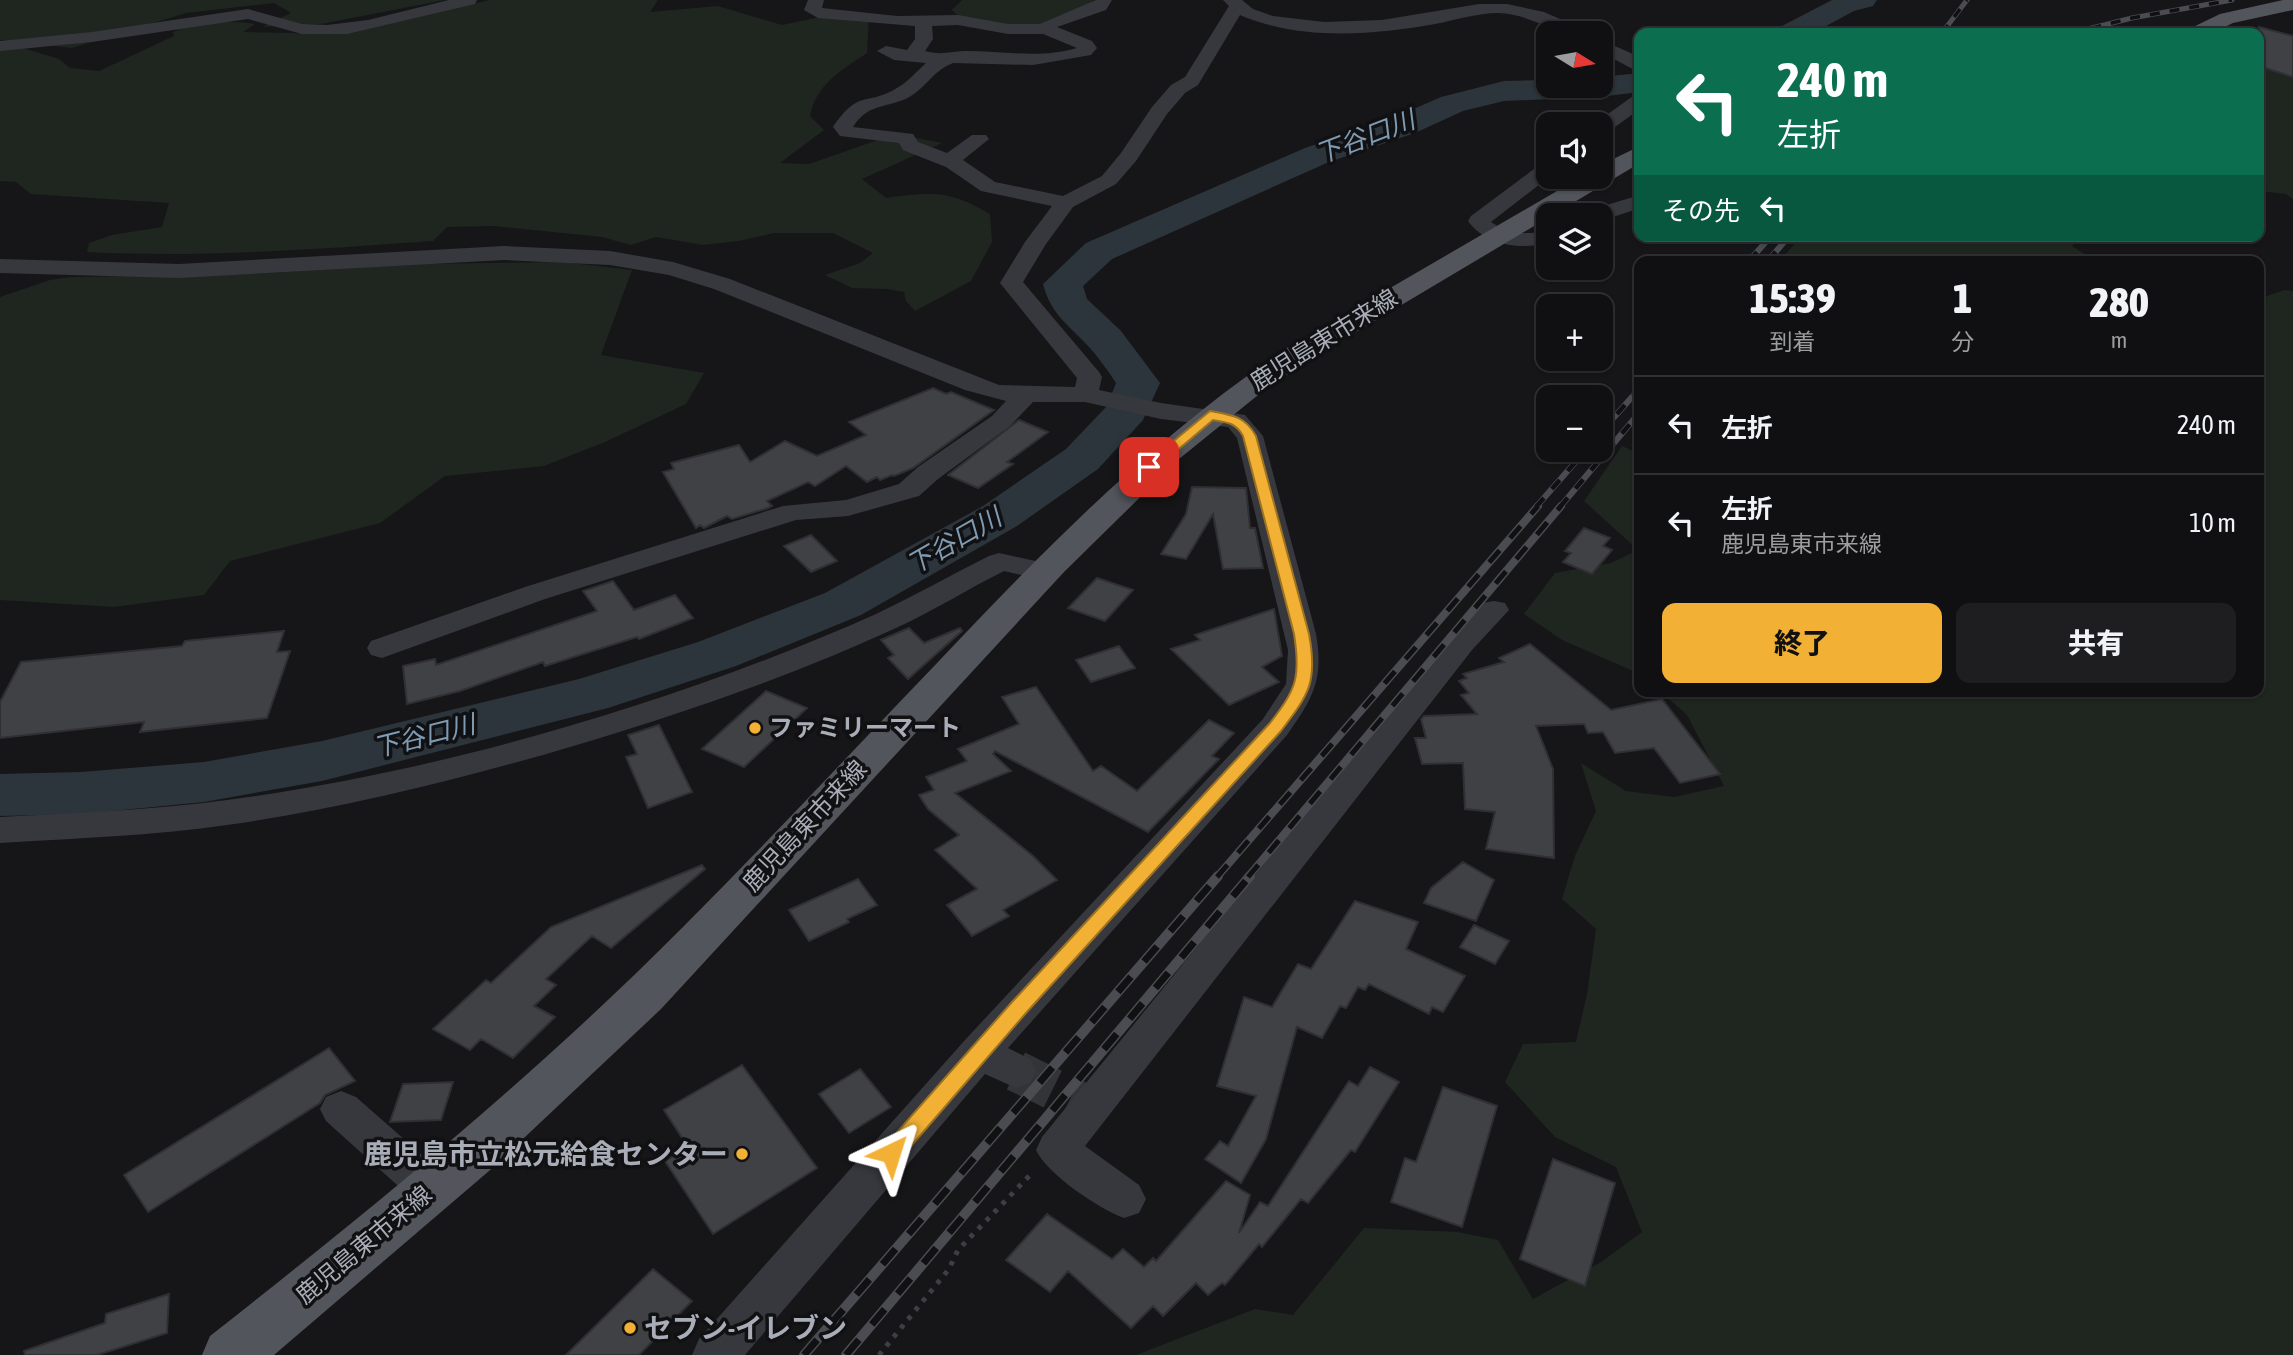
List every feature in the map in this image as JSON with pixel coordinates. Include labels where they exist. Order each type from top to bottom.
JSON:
[{"type":"main road","points":[[2206,28],[2227,18],[2293,4]]},
{"type":"main road","name":"鹿児島東市来線","points":[[1613,169],[1634,156]]},
{"type":"main road","name":"鹿児島東市来線","points":[[230,1355],[345,1263],[553,1083],[696,942],[1044,571],[1135,480],[1210,415],[1255,381],[1298,354],[1578,189]]},
{"type":"street","points":[[0,46],[92,37],[247,14],[267,17],[307,30],[346,28],[469,0]]},
{"type":"street","points":[[816,0],[812,10],[818,13],[897,21],[923,20],[958,20],[1008,29],[1045,29],[1071,37],[1088,48],[1073,55],[1046,59],[956,58],[940,61],[914,53],[924,39],[923,20]]},
{"type":"street","points":[[1045,29],[1050,24],[1100,6],[1104,0]]},
{"type":"street","points":[[1095,395],[1090,377],[1010,283],[1036,242],[1066,203],[1110,180],[1129,158],[1159,111],[1178,89],[1192,81],[1234,3],[1267,21],[1321,27],[1405,23],[1483,9],[1512,9],[1549,21]]},
{"type":"street","points":[[886,51],[894,55],[921,56]]},
{"type":"street","points":[[1614,52],[1634,62]]},
{"type":"street","points":[[940,61],[915,85],[898,95],[866,102],[852,111],[843,127],[847,132],[906,138],[910,146],[948,161],[988,187],[1066,203]]},
{"type":"street","points":[[1613,119],[1634,104]]},
{"type":"street","points":[[948,161],[979,139]]},
{"type":"street","points":[[1536,177],[1479,220],[1481,225],[1500,235],[1530,242],[1536,240]]},
{"type":"street","points":[[1613,210],[1634,203]]},
{"type":"street","points":[[0,266],[178,271],[504,253],[610,258],[673,270],[722,284],[974,386],[996,392],[1095,395],[1161,411],[1236,420],[1244,426],[1250,436],[1307,663],[1299,695],[1275,727],[979,1052],[715,1355]]},
{"type":"street","points":[[382,648],[557,586],[793,512],[848,508],[909,490],[928,473],[1001,421],[1026,395]]},
{"type":"street","points":[[0,830],[138,822],[258,808],[479,762],[588,730],[797,658],[875,626],[999,562],[1044,571]]},
{"type":"street","points":[[1124,1199],[1057,1150],[1461,643],[1494,610]]},
{"type":"street","points":[[979,1052],[1016,1071]]},
{"type":"street","points":[[341,1109],[431,1189]]},
{"type":"path","points":[[879,1355],[949,1269],[958,1250],[1057,1150]]},
{"type":"shaded area","points":[[0,0],[445,0],[321,24],[262,27],[291,13],[274,3],[186,13],[72,48],[0,40]]},
{"type":"shaded area","points":[[490,0],[658,0],[650,12],[718,6],[782,25],[816,18],[869,16],[867,53],[831,79],[813,105],[810,116],[824,130],[780,163],[809,164],[895,134],[942,143],[862,179],[886,198],[940,195],[976,206],[990,214],[992,242],[971,281],[915,311],[906,301],[904,292],[852,288],[825,275],[860,263],[873,253],[833,233],[774,233],[703,245],[656,237],[631,245],[602,237],[493,226],[447,227],[433,241],[390,244],[217,253],[87,252],[89,243],[112,235],[162,227],[169,203],[31,194],[16,182],[0,181],[0,46],[26,49],[59,59],[70,68],[99,71],[174,36],[173,32],[204,24],[255,24],[243,32],[339,34]]},
{"type":"shaded area","points":[[962,0],[1094,0],[1085,9],[1042,24],[1064,36],[965,22],[952,10]]},
{"type":"shaded area","points":[[2264,67],[2293,77],[2293,199],[2286,194],[2264,192]]},
{"type":"shaded area","points":[[1796,242],[2077,242],[2072,246],[2087,256],[1784,256]]},
{"type":"shaded area","points":[[563,262],[632,270],[601,355],[704,373],[686,404],[605,442],[544,466],[445,476],[380,523],[230,561],[204,595],[114,607],[0,600],[0,297],[50,280],[71,277],[232,275],[423,264]]},
{"type":"shaded area","points":[[2284,290],[2293,291],[2293,1355],[1136,1355],[1255,1309],[1293,1315],[1364,1228],[1457,1232],[1498,1240],[1533,1299],[1601,1262],[1642,1232],[1616,1167],[1555,1137],[1505,1082],[1523,1044],[1576,1042],[1587,994],[1596,929],[1562,899],[1575,856],[1596,811],[1581,763],[1626,791],[1674,797],[1724,786],[1687,715],[1667,697],[2264,697],[2264,297]]},
{"type":"shaded area","points":[[1622,446],[1634,451],[1634,546],[1584,501]]},
{"type":"shaded area","points":[[1634,552],[1634,671],[1562,640],[1524,614],[1555,573],[1611,563]]},
{"type":"building","points":[[2264,28],[2293,36],[2293,77],[2264,68]]},
{"type":"building","points":[[933,388],[946,394],[951,392],[994,410],[913,468],[894,476],[880,480],[877,477],[867,482],[846,466],[815,486],[808,482],[767,501],[772,506],[768,508],[732,519],[727,516],[704,528],[700,525],[696,528],[663,472],[674,469],[671,463],[739,445],[750,462],[785,441],[817,456],[866,435],[849,422]]},
{"type":"building","points":[[1019,420],[1048,432],[1007,462],[1013,464],[978,488],[948,475]]},
{"type":"building","points":[[1192,487],[1246,488],[1250,528],[1255,528],[1263,568],[1223,569],[1213,514],[1186,559],[1161,554],[1186,514]]},
{"type":"building","points":[[1584,528],[1610,538],[1603,546],[1612,550],[1592,574],[1563,562],[1571,553],[1565,551]]},
{"type":"building","points":[[811,535],[837,561],[811,572],[784,546]]},
{"type":"building","points":[[1097,578],[1133,590],[1105,621],[1068,608]]},
{"type":"building","points":[[613,581],[634,610],[675,595],[693,618],[639,639],[637,637],[545,666],[543,662],[460,691],[407,704],[403,666],[435,659],[436,665],[597,611],[583,591]]},
{"type":"building","points":[[1274,609],[1282,656],[1262,667],[1279,682],[1229,705],[1171,649],[1200,640],[1195,635]]},
{"type":"building","points":[[909,628],[924,643],[960,628],[962,631],[908,679],[888,658],[894,655],[881,640]]},
{"type":"building","points":[[284,631],[277,652],[290,651],[267,718],[140,732],[144,722],[0,738],[0,702],[21,662],[182,646],[185,641]]},
{"type":"building","points":[[1530,644],[1611,710],[1662,699],[1720,774],[1680,783],[1654,748],[1615,753],[1603,732],[1588,733],[1584,724],[1536,726],[1553,769],[1554,858],[1486,849],[1495,812],[1465,809],[1463,763],[1422,764],[1415,738],[1426,738],[1421,719],[1424,716],[1477,714],[1461,695],[1469,693],[1459,681],[1467,678],[1463,674],[1504,662],[1499,658]]},
{"type":"building","points":[[1119,646],[1135,668],[1091,682],[1076,660]]},
{"type":"building","points":[[1036,687],[1093,771],[1101,766],[1137,791],[1209,720],[1234,733],[1212,756],[1219,759],[1148,832],[995,751],[993,754],[1011,771],[955,793],[1033,856],[1057,880],[1003,910],[1009,916],[972,936],[947,905],[977,889],[935,850],[959,835],[928,809],[919,795],[934,790],[926,777],[967,761],[958,749],[1019,724],[1002,697]]},
{"type":"building","name":"ファミリーマート","points":[[766,691],[807,708],[744,767],[702,749]]},
{"type":"building","points":[[659,725],[692,792],[648,808],[626,757],[637,754],[628,735]]},
{"type":"building","points":[[1463,862],[1494,880],[1476,921],[1424,903],[1431,888]]},
{"type":"building","points":[[702,865],[705,869],[611,948],[592,936],[546,979],[556,985],[534,1006],[555,1017],[513,1058],[481,1039],[470,1050],[433,1029],[486,980],[491,983],[551,927]]},
{"type":"building","points":[[858,879],[877,905],[809,941],[789,910]]},
{"type":"building","points":[[1355,901],[1418,922],[1406,949],[1465,976],[1443,1012],[1432,1007],[1429,1014],[1369,984],[1365,990],[1358,987],[1346,1008],[1340,1006],[1322,1038],[1297,1027],[1266,1139],[1241,1183],[1205,1159],[1220,1141],[1228,1146],[1256,1096],[1217,1086],[1244,997],[1272,1007],[1298,964],[1311,969]]},
{"type":"building","points":[[1474,925],[1509,941],[1495,964],[1460,947]]},
{"type":"building","points":[[329,1048],[355,1081],[325,1095],[320,1103],[148,1212],[124,1175]]},
{"type":"building","name":"鹿児島市立松元給食センター","points":[[742,1065],[817,1168],[713,1234],[665,1161],[688,1147],[664,1110]]},
{"type":"building","points":[[1370,1067],[1399,1082],[1355,1152],[1351,1150],[1308,1203],[1301,1199],[1262,1247],[1259,1244],[1225,1285],[1222,1283],[1208,1295],[1196,1283],[1163,1316],[1153,1306],[1131,1328],[1068,1271],[1050,1292],[1006,1260],[1047,1214],[1112,1259],[1123,1249],[1144,1267],[1153,1258],[1156,1261],[1226,1181],[1250,1195],[1239,1233],[1260,1202],[1268,1206],[1349,1081],[1358,1086]]},
{"type":"building","points":[[860,1069],[891,1107],[849,1133],[819,1094]]},
{"type":"building","points":[[453,1082],[441,1120],[390,1122],[403,1084]]},
{"type":"building","points":[[1443,1087],[1497,1106],[1462,1227],[1391,1202],[1405,1158],[1416,1162]]},
{"type":"building","points":[[1553,1159],[1615,1183],[1585,1286],[1520,1259]]},
{"type":"building","name":"セブン-イレブン","points":[[653,1269],[692,1301],[639,1355],[566,1355]]},
{"type":"building","points":[[169,1294],[167,1333],[97,1355],[25,1355],[24,1351],[105,1323],[106,1314]]},
{"type":"waterway","name":"下谷口川","points":[[1800,28],[1844,5],[1863,0]]},
{"type":"waterway","name":"下谷口川","points":[[0,795],[81,793],[204,782],[322,761],[589,695],[717,654],[843,604],[1000,516],[1082,459],[1127,411],[1138,383],[1106,340],[1068,303],[1063,284],[1099,251],[1317,155],[1403,126],[1452,104],[1504,91],[1634,83]]},
{"type":"tunnel","points":[[1016,1071],[1091,1108]]},
{"type":"railway","points":[[1946,28],[1967,0]]},
{"type":"railway","points":[[2092,28],[2232,0]]},
{"type":"railway","points":[[1753,256],[1766,242]]},
{"type":"railway","points":[[1772,256],[1784,242]]},
{"type":"railway","points":[[1613,418],[1634,395]]},
{"type":"railway","points":[[1560,507],[1634,419]]},
{"type":"railway","points":[[1536,507],[1575,462]]},
{"type":"railway","points":[[1217,877],[1538,506]]},
{"type":"railway","points":[[1248,877],[1561,506]]},
{"type":"railway","points":[[804,1355],[1218,876]]},
{"type":"railway","points":[[846,1355],[1250,876]]},
{"type":"place","name":"ファミリーマート","points":[[755,728]]},
{"type":"place","name":"鹿児島市立松元給食センター","points":[[742,1154]]},
{"type":"place","name":"セブン-イレブン","points":[[630,1328]]},
{"type":"route","points":[[891,1153],[1275,727],[1299,695],[1307,663],[1250,436],[1244,426],[1236,420],[1210,415],[1149,467]]}]
